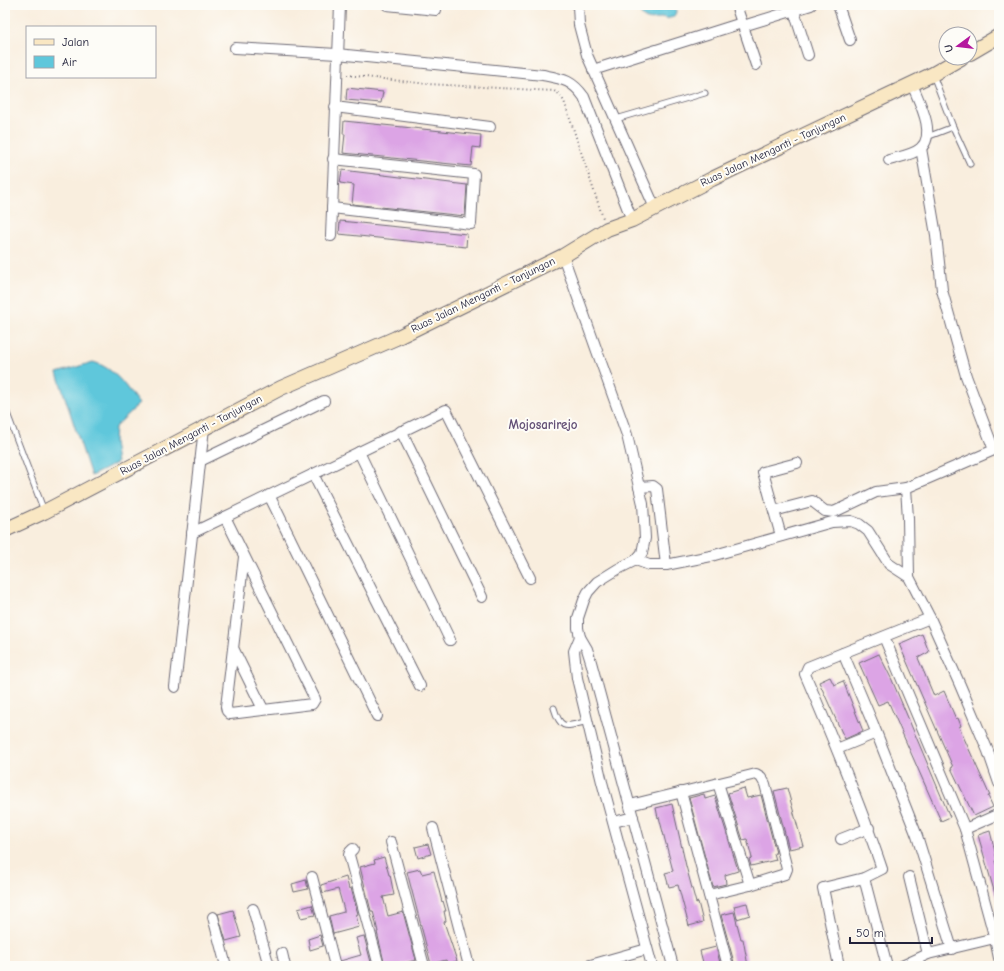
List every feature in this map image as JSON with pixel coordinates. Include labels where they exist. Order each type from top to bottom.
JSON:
[{"type":"main road","points":[[978,48],[999,36]]},
{"type":"main road","name":"Ruas Jalan Menganti - Tanjungan","points":[[5,530],[44,512],[282,388],[396,338],[563,256],[607,229],[632,220],[712,179],[947,66]]},
{"type":"street","points":[[331,236],[336,74],[340,5]]},
{"type":"street","points":[[388,5],[436,10],[436,5]]},
{"type":"street","points":[[578,5],[579,25],[587,55],[655,208]]},
{"type":"street","points":[[736,5],[756,65]]},
{"type":"street","points":[[593,70],[811,5]]},
{"type":"street","points":[[838,5],[850,40]]},
{"type":"street","points":[[794,11],[808,55]]},
{"type":"street","points":[[235,48],[337,54],[543,75],[569,82],[577,87],[584,97],[632,220]]},
{"type":"street","points":[[889,160],[912,153],[921,148],[931,135],[912,84]]},
{"type":"street","points":[[335,107],[490,127]]},
{"type":"street","points":[[774,511],[812,501],[825,511],[834,512],[876,492],[906,488],[994,450],[966,376],[942,290],[936,235],[921,148]]},
{"type":"street","points":[[332,208],[471,224],[474,174],[334,159]]},
{"type":"street","points":[[563,256],[627,435],[643,504],[645,538],[642,553],[636,560],[597,582],[588,592],[578,618],[580,637],[587,648],[673,966]]},
{"type":"street","points":[[200,461],[324,401]]},
{"type":"street","points":[[192,533],[446,410],[530,578]]},
{"type":"street","points":[[175,687],[204,428]]},
{"type":"street","points":[[401,431],[482,597]]},
{"type":"street","points":[[359,452],[450,640]]},
{"type":"street","points":[[781,536],[763,472],[797,463]]},
{"type":"street","points":[[313,474],[420,686]]},
{"type":"street","points":[[639,487],[653,486],[657,489],[666,565]]},
{"type":"street","points":[[906,488],[909,578]]},
{"type":"street","points":[[269,495],[377,716]]},
{"type":"street","points":[[851,504],[852,520]]},
{"type":"street","points":[[225,517],[315,699],[312,704],[307,706],[230,714],[227,711],[226,706],[234,650],[244,557]]},
{"type":"street","points":[[636,560],[649,565],[666,565],[711,556],[832,522],[852,520],[859,524],[868,531],[890,564],[909,578],[930,618],[988,751],[999,783]]},
{"type":"street","points":[[839,966],[823,888],[864,878],[882,869],[869,828],[837,749],[804,674],[808,667],[930,618]]},
{"type":"street","points":[[580,637],[574,651],[577,678],[602,782],[652,966]]},
{"type":"street","points":[[884,637],[965,829],[997,938],[999,958]]},
{"type":"street","points":[[234,650],[263,710]]},
{"type":"street","points":[[843,653],[917,836],[952,949]]},
{"type":"street","points":[[837,749],[876,733]]},
{"type":"street","points":[[630,805],[756,774],[761,777],[765,784],[787,869],[785,874],[750,885],[709,895]]},
{"type":"street","points":[[718,783],[750,885]]},
{"type":"street","points":[[681,792],[728,966]]},
{"type":"street","points":[[965,829],[999,814]]},
{"type":"street","points":[[614,822],[633,817]]},
{"type":"street","points":[[433,828],[469,966]]},
{"type":"street","points":[[841,839],[869,828]]},
{"type":"street","points":[[391,842],[424,966]]},
{"type":"street","points":[[353,849],[349,855],[379,966]]},
{"type":"street","points":[[312,877],[336,966]]},
{"type":"street","points":[[909,877],[928,954]]},
{"type":"street","points":[[864,878],[887,966]]},
{"type":"street","points":[[253,909],[269,966]]},
{"type":"street","points":[[213,917],[226,966]]},
{"type":"street","points":[[902,966],[928,954],[997,938]]},
{"type":"street","points":[[588,966],[647,949]]},
{"type":"street","points":[[282,953],[286,966]]},
{"type":"lane","points":[[933,74],[953,127],[970,164]]},
{"type":"lane","points":[[616,119],[705,93]]},
{"type":"lane","points":[[931,135],[953,127]]},
{"type":"lane","points":[[5,408],[44,512]]},
{"type":"lane","points":[[554,708],[557,720],[559,723],[564,725],[588,721]]},
{"type":"path","points":[[336,74],[428,84],[554,91],[559,94],[564,101],[607,229]]},
{"type":"water","points":[[639,5],[675,5],[676,12],[671,18],[662,17],[650,20],[643,17],[639,10]]},
{"type":"water","points":[[93,362],[114,373],[139,404],[115,427],[114,442],[117,463],[91,476],[57,373]]},
{"type":"building","points":[[347,88],[383,92],[381,103],[346,100]]},
{"type":"building","points":[[344,121],[481,135],[480,148],[473,147],[471,166],[343,153],[345,134],[343,134]]},
{"type":"building","points":[[342,170],[467,185],[465,216],[352,204],[354,185],[340,183]]},
{"type":"building","points":[[340,221],[467,234],[466,247],[339,234]]},
{"type":"building","points":[[922,634],[929,652],[918,658],[934,696],[944,691],[956,719],[958,718],[961,726],[959,727],[990,796],[988,796],[993,807],[974,816],[951,768],[953,767],[899,644]]},
{"type":"building","points":[[879,654],[892,680],[950,817],[941,821],[888,701],[878,705],[859,663]]},
{"type":"building","points":[[830,677],[834,685],[843,681],[863,731],[845,739],[819,682]]},
{"type":"building","points":[[744,788],[747,798],[761,795],[776,853],[774,853],[776,860],[751,866],[749,859],[752,858],[747,839],[743,840],[728,793]]},
{"type":"building","points":[[787,788],[803,846],[789,849],[774,791]]},
{"type":"building","points":[[704,794],[705,799],[715,796],[738,870],[725,875],[726,884],[713,887],[689,798]]},
{"type":"building","points":[[672,804],[686,866],[703,922],[689,926],[678,885],[669,887],[665,873],[673,871],[656,808]]},
{"type":"building","points":[[990,831],[997,860],[995,861],[999,873],[999,901],[997,901],[978,835]]},
{"type":"building","points":[[428,844],[431,854],[418,858],[415,847]]},
{"type":"building","points":[[384,857],[390,875],[394,895],[383,897],[388,916],[403,912],[416,960],[401,964],[401,966],[385,966],[373,911],[371,911],[360,867],[375,863],[374,860]]},
{"type":"building","points":[[420,869],[422,874],[434,871],[442,902],[443,901],[446,911],[444,911],[446,921],[444,922],[457,961],[447,964],[446,960],[431,964],[407,872]]},
{"type":"building","points":[[346,877],[349,889],[351,888],[358,914],[356,915],[359,927],[333,934],[329,916],[344,912],[344,910],[338,889],[323,893],[321,885]]},
{"type":"building","points":[[306,880],[308,889],[294,892],[292,884]]},
{"type":"building","points":[[747,903],[750,915],[737,919],[734,906]]},
{"type":"building","points":[[312,905],[315,915],[301,918],[298,909]]},
{"type":"building","points":[[233,910],[241,937],[226,941],[218,914]]},
{"type":"building","points":[[734,912],[741,939],[743,939],[748,966],[735,966],[721,915]]},
{"type":"building","points":[[320,935],[323,946],[310,950],[308,939]]},
{"type":"building","points":[[364,936],[372,966],[341,966],[340,961],[361,955],[356,938]]},
{"type":"building","points":[[716,947],[720,963],[717,964],[717,966],[704,966],[700,951]]},
{"type":"district","name":"Mojosarirejo","points":[[543,424]]}]
